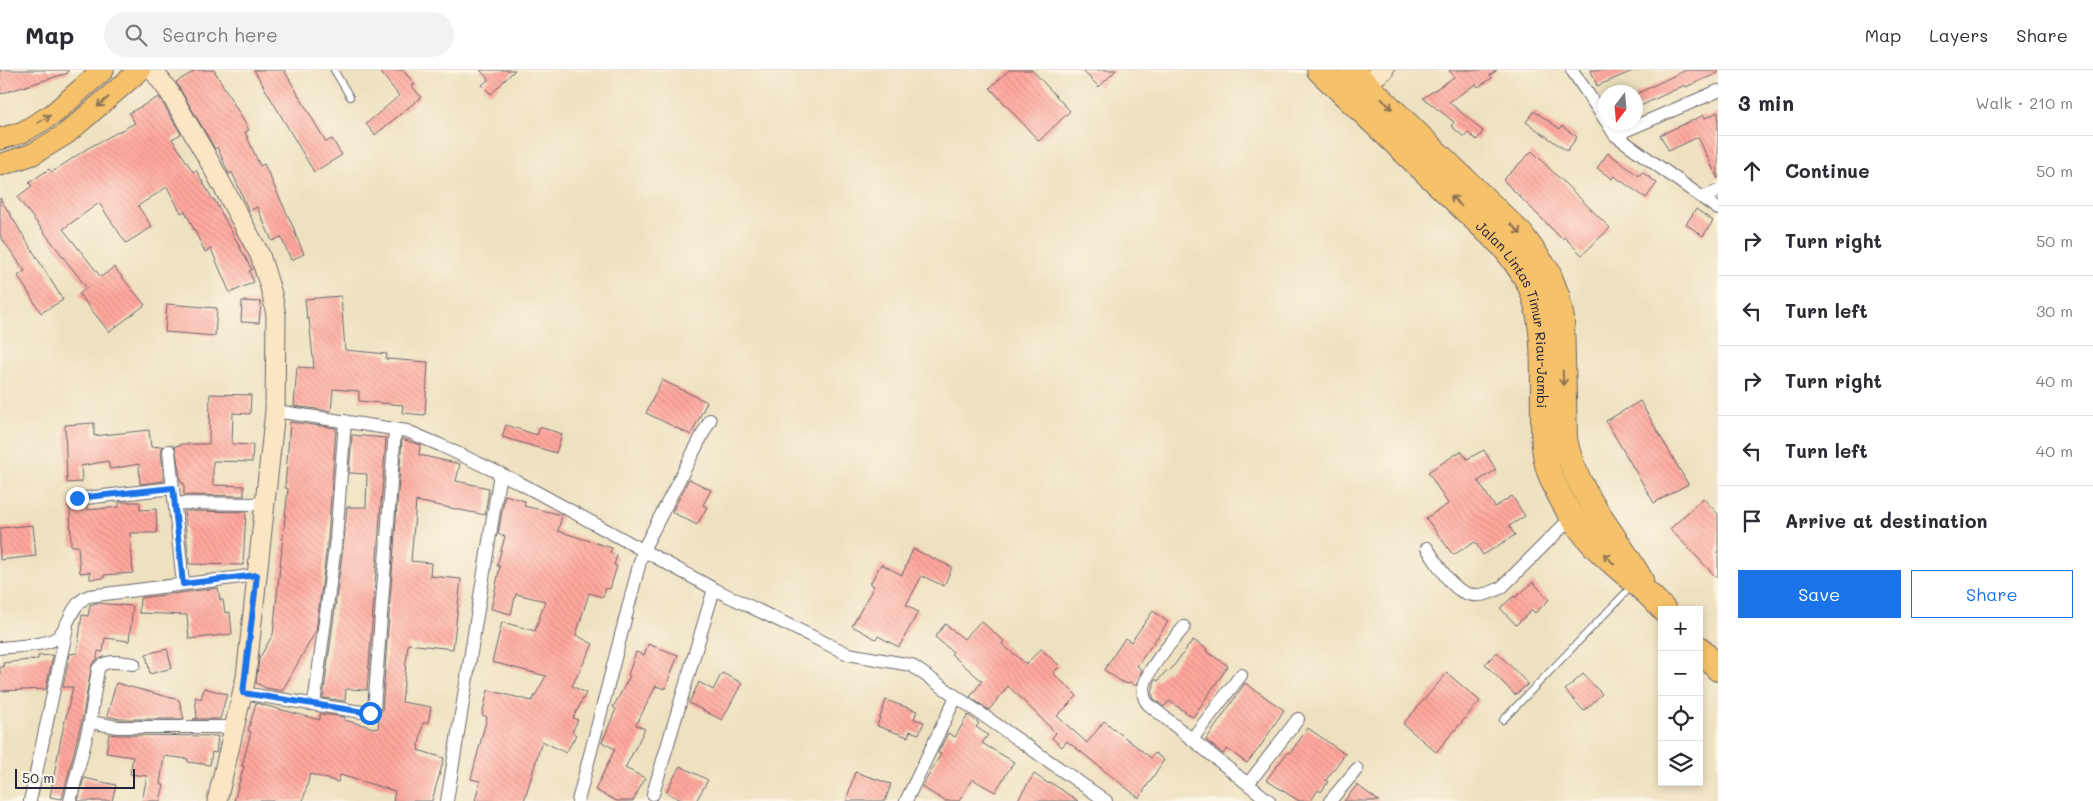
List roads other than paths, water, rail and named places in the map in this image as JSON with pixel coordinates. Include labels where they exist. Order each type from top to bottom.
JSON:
[{"type":"highway","name":"Jalan Lintas Timur Riau-Jambi","points":[[1319,70],[1504,247],[1528,282],[1536,302],[1540,322],[1543,442],[1551,478],[1571,518],[1612,563],[1641,586],[1660,606]]},
{"type":"highway","name":"Jalan Lintas Timur Riau-Jambi","points":[[1367,74],[1521,234],[1548,272],[1557,295],[1562,319],[1565,439],[1568,454],[1592,505],[1626,553],[1641,586]]},
{"type":"highway","points":[[1702,651],[1718,669]]},
{"type":"main road","points":[[0,139],[23,132],[53,114],[103,70]]},
{"type":"main road","points":[[0,166],[33,154],[66,134],[140,70]]},
{"type":"street","points":[[154,70],[170,93],[207,157],[260,254],[272,294],[276,328],[275,410],[243,693],[217,801]]},
{"type":"street","points":[[1572,70],[1598,110]]},
{"type":"street","points":[[1615,135],[1718,91]]},
{"type":"street","points":[[1612,130],[1615,135],[1718,209]]},
{"type":"street","points":[[1703,198],[1718,191]]},
{"type":"street","points":[[275,410],[407,432],[440,445],[500,473],[714,589],[848,654],[912,665],[1106,801]]},
{"type":"street","points":[[578,801],[643,550],[710,420]]},
{"type":"street","points":[[314,704],[336,539],[345,422]]},
{"type":"street","points":[[243,693],[368,713],[375,707],[395,430]]},
{"type":"street","points":[[169,451],[183,584]]},
{"type":"street","points":[[447,801],[500,473]]},
{"type":"street","points":[[77,498],[173,488]]},
{"type":"street","points":[[174,503],[265,504]]},
{"type":"street","points":[[1427,548],[1458,590],[1469,594],[1489,594],[1502,587],[1571,518]]},
{"type":"street","points":[[0,648],[52,640],[59,634],[78,603],[89,596],[257,575]]},
{"type":"street","points":[[653,794],[714,589]]},
{"type":"street","points":[[30,801],[70,616]]},
{"type":"street","points":[[1184,627],[1147,676],[1142,692],[1143,697],[1148,704],[1269,801]]},
{"type":"street","points":[[70,801],[90,722],[97,673],[100,665],[107,662],[134,664]]},
{"type":"street","points":[[1192,739],[1241,675]]},
{"type":"street","points":[[906,801],[956,697]]},
{"type":"street","points":[[1248,784],[1298,719]]},
{"type":"street","points":[[90,722],[118,727],[235,726]]},
{"type":"street","points":[[1330,801],[1357,769]]},
{"type":"lane","points":[[334,70],[350,97]]},
{"type":"lane","points":[[1503,720],[1641,586]]}]
